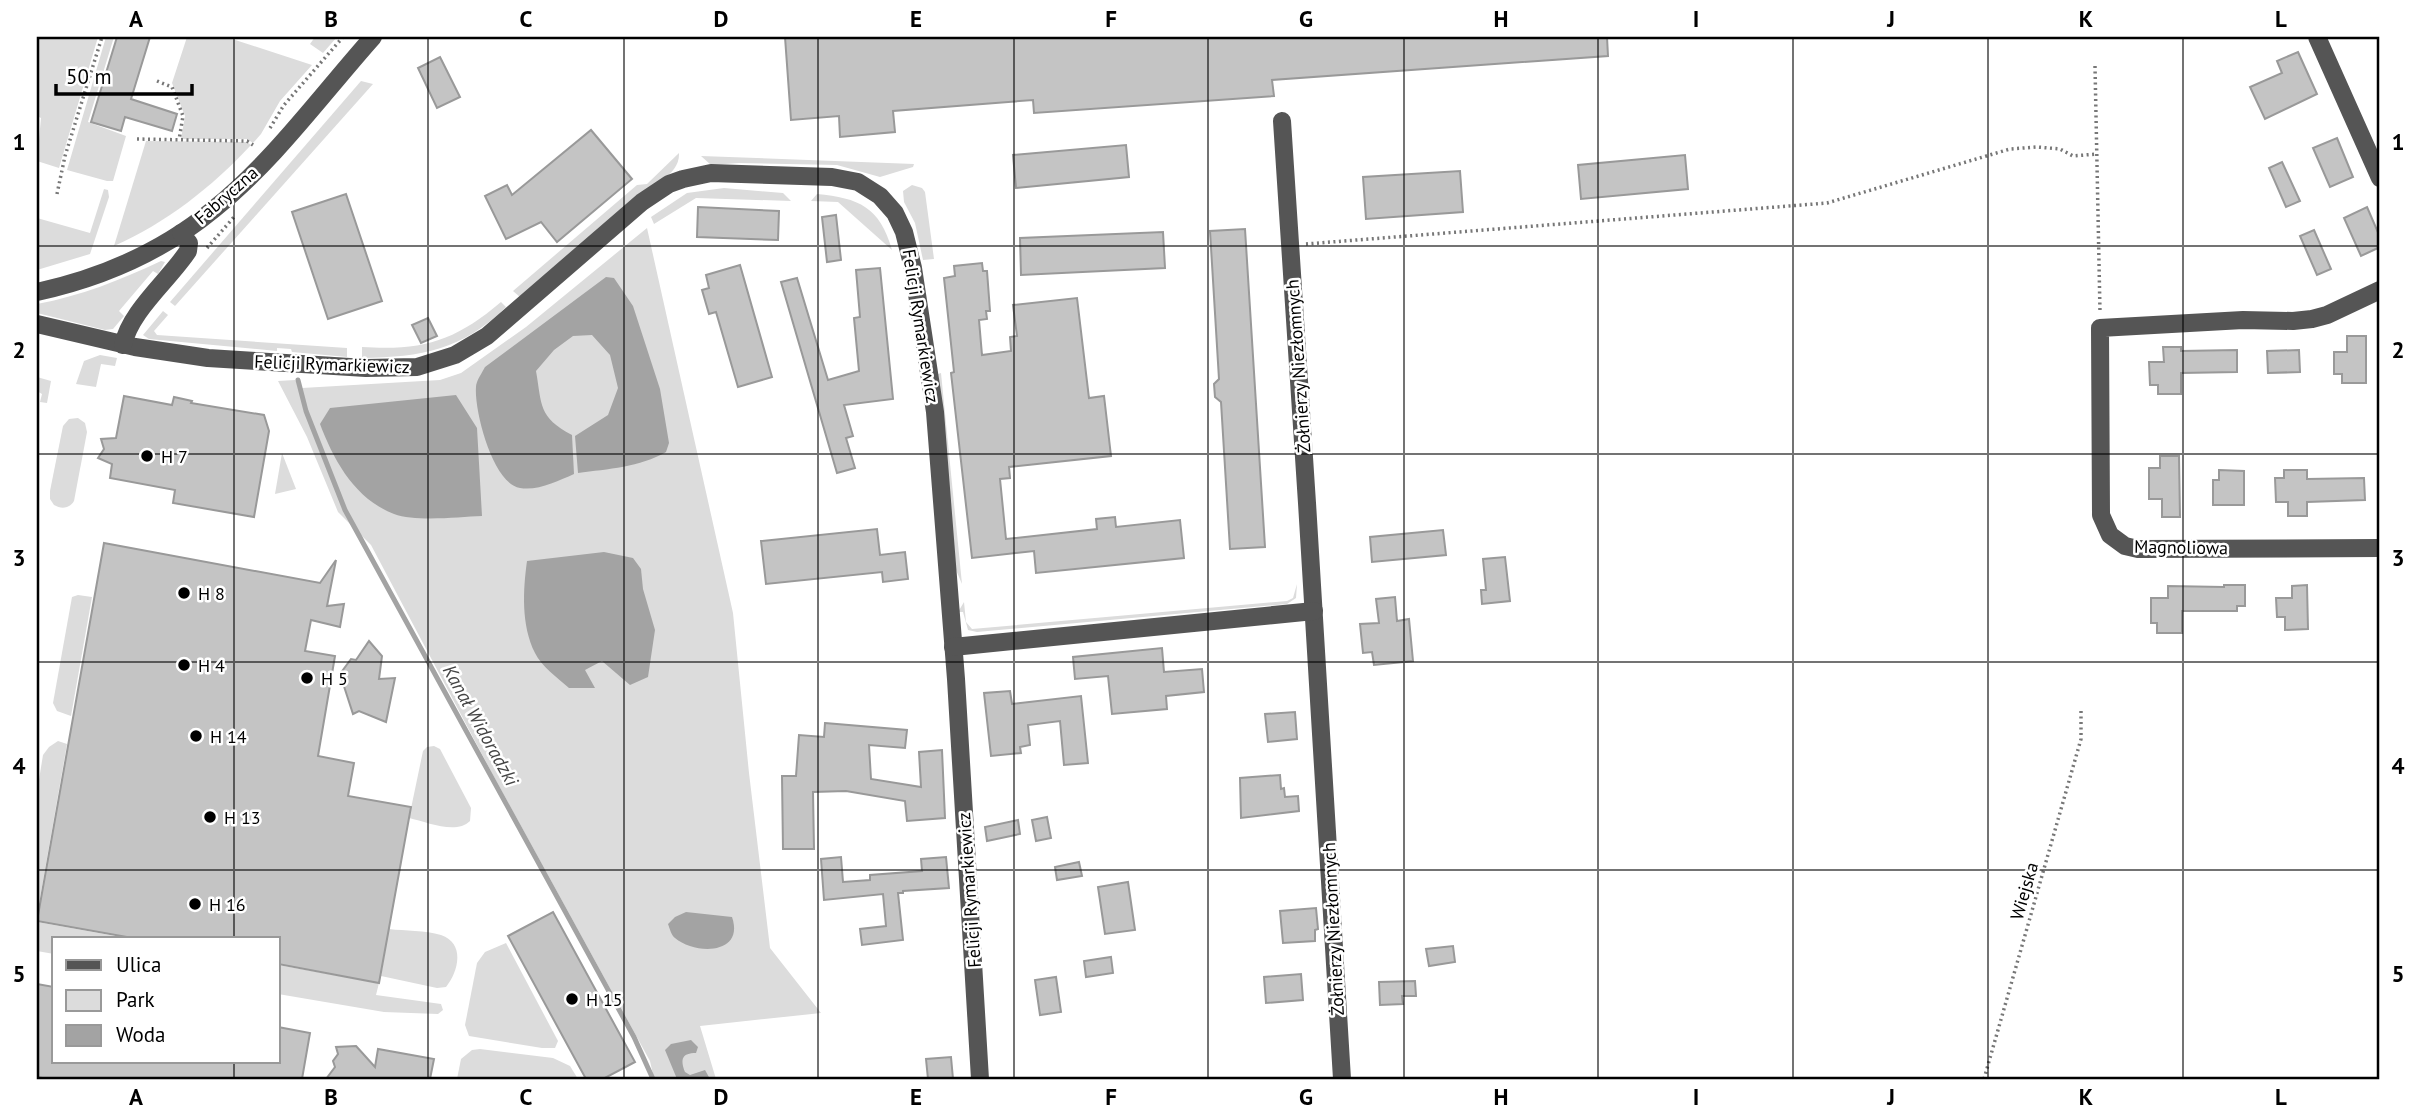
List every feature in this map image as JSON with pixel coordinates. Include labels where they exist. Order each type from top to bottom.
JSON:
[{"type":"street","name":"Fabryczna","points":[[37,292],[111,270],[142,256],[215,209],[257,170],[373,37]]},
{"type":"street","points":[[2316,37],[2380,178]]},
{"type":"street","name":"Żołnierzy Niezłomnych","points":[[1282,121],[1342,1079]]},
{"type":"street","name":"Felicji Rymarkiewicz","points":[[37,324],[123,345],[180,355],[264,363],[366,368],[417,366],[456,355],[487,336],[642,202],[669,184],[683,179],[725,173],[832,177],[858,182],[880,196],[895,213],[904,232],[913,268],[935,412],[953,647],[980,1079]]},
{"type":"street","points":[[123,345],[125,335],[134,320],[188,251],[189,243],[181,233]]},
{"type":"street","points":[[2100,328],[2312,319],[2327,315],[2380,290]]},
{"type":"street","name":"Magnoliowa","points":[[2100,328],[2101,515],[2110,535],[2124,546],[2138,549],[2380,548]]},
{"type":"street","points":[[953,647],[1314,611]]},
{"type":"path","points":[[57,194],[65,156],[102,37]]},
{"type":"path","points":[[265,137],[284,104],[343,37]]},
{"type":"path","points":[[2095,66],[2100,328]]},
{"type":"path","points":[[157,81],[172,87],[183,116],[179,140]]},
{"type":"path","points":[[137,139],[247,141],[255,145],[250,153]]},
{"type":"path","points":[[1290,246],[1827,203],[2010,149],[2037,147],[2060,149],[2073,156],[2097,155]]},
{"type":"path","name":"Wiejska","points":[[1984,1079],[2081,739],[2081,709]]},
{"type":"green space","points":[[37,37],[98,37],[59,168],[37,161],[41,118],[37,116]]},
{"type":"green space","points":[[106,37],[114,37],[88,122],[126,136],[113,181],[67,170]]},
{"type":"green space","points":[[187,37],[226,37],[312,65],[280,101],[253,143],[247,139],[181,139],[185,116],[172,83]]},
{"type":"green space","points":[[315,37],[337,37],[323,53],[310,44]]},
{"type":"green space","points":[[361,81],[373,84],[175,306],[170,302]]},
{"type":"green space","points":[[146,141],[247,142],[251,145],[187,203],[114,246]]},
{"type":"green space","points":[[679,153],[675,168],[670,174],[635,197],[520,297],[513,291],[637,185],[647,184]]},
{"type":"green space","points":[[701,156],[914,164],[913,167],[880,177],[837,165],[711,165]]},
{"type":"green space","points":[[912,185],[925,192],[934,259],[923,260],[915,223],[904,202],[903,191]]},
{"type":"green space","points":[[724,188],[783,193],[791,201],[696,198],[654,224],[651,217],[687,193]]},
{"type":"green space","points":[[104,189],[108,190],[109,197],[90,254],[37,270],[37,218],[90,233]]},
{"type":"green space","points":[[817,194],[845,198],[866,207],[881,224],[892,250],[838,202],[811,201]]},
{"type":"green space","points":[[647,228],[733,613],[770,948],[821,1013],[700,1026],[716,1079],[654,1079],[650,1061],[371,545],[338,512],[307,437],[278,381],[295,380],[302,388],[440,380],[461,373],[526,327]]},
{"type":"green space","points":[[161,261],[165,262],[158,274],[153,271],[119,311],[124,316],[113,329],[105,330],[37,313],[37,304],[100,287]]},
{"type":"green space","points":[[501,302],[506,307],[457,342],[422,353],[362,358],[362,347],[403,347],[437,341],[468,326]]},
{"type":"green space","points":[[163,311],[168,315],[154,331],[157,335],[347,348],[347,357],[292,352],[291,349],[277,348],[277,351],[149,339],[143,335]]},
{"type":"green space","points":[[100,355],[117,358],[115,366],[101,364],[96,387],[76,384],[84,361]]},
{"type":"green space","points":[[941,373],[962,584],[956,570],[938,374]]},
{"type":"green space","points":[[37,377],[51,381],[47,403],[40,402],[42,394],[37,391]]},
{"type":"green space","points":[[78,418],[85,423],[87,432],[74,501],[67,507],[59,507],[50,499],[50,491],[63,426],[69,419]]},
{"type":"green space","points":[[282,453],[296,489],[275,494]]},
{"type":"green space","points":[[1297,584],[1296,598],[1287,604],[977,632],[968,630],[963,612],[958,612],[964,602],[966,622],[972,629],[1287,601],[1293,598]]},
{"type":"green space","points":[[72,597],[92,597],[71,716],[57,711],[53,703]]},
{"type":"green space","points":[[58,741],[67,744],[37,915],[37,792],[43,755]]},
{"type":"green space","points":[[434,746],[440,749],[471,808],[470,821],[464,825],[441,826],[409,818],[423,751]]},
{"type":"green space","points":[[37,922],[121,937],[52,937],[52,954],[37,951]]},
{"type":"green space","points":[[389,929],[441,935],[454,944],[457,951],[456,966],[446,987],[437,988],[381,976]]},
{"type":"green space","points":[[506,943],[558,1041],[555,1048],[469,1036],[465,1025],[477,963],[485,952]]},
{"type":"green space","points":[[280,965],[379,983],[376,995],[441,1004],[443,1010],[438,1014],[384,1012],[280,994]]},
{"type":"green space","points":[[472,1050],[553,1058],[570,1066],[578,1079],[457,1079],[461,1059]]},
{"type":"water","points":[[606,277],[614,278],[633,306],[660,389],[669,443],[666,452],[635,464],[578,473],[575,436],[608,415],[618,388],[610,355],[592,335],[573,336],[554,350],[536,371],[541,401],[547,416],[572,435],[574,474],[541,487],[520,488],[501,474],[487,445],[478,412],[477,382],[485,367]]},
{"type":"water","points":[[456,395],[477,428],[482,516],[414,518],[394,514],[380,507],[357,489],[339,465],[320,424],[330,408]]},
{"type":"water","points":[[604,552],[633,558],[641,569],[643,589],[655,630],[648,677],[630,685],[602,661],[585,670],[595,688],[569,688],[541,663],[530,642],[524,607],[527,561]]},
{"type":"water","points":[[686,912],[732,917],[734,930],[731,939],[716,948],[705,949],[684,944],[674,937],[668,924]]},
{"type":"water","points":[[691,1040],[698,1047],[696,1053],[683,1058],[685,1072],[690,1075],[705,1070],[710,1079],[677,1079],[665,1050],[671,1044]]},
{"type":"building","points":[[117,37],[150,37],[131,99],[177,114],[172,131],[125,117],[121,131],[91,122]]},
{"type":"building","points":[[785,37],[1607,37],[1608,56],[1272,80],[1274,96],[1034,113],[1033,100],[893,111],[895,132],[840,137],[839,116],[791,120]]},
{"type":"building","points":[[2298,52],[2317,94],[2265,119],[2250,87],[2282,73],[2277,61]]},
{"type":"building","points":[[440,57],[460,97],[437,108],[418,68]]},
{"type":"building","points":[[591,130],[632,179],[557,242],[541,222],[506,239],[485,196],[507,185],[512,195]]},
{"type":"building","points":[[2337,138],[2353,177],[2330,187],[2313,148]]},
{"type":"building","points":[[1126,145],[1129,177],[1016,188],[1013,155]]},
{"type":"building","points":[[1685,155],[1688,189],[1581,199],[1578,165]]},
{"type":"building","points":[[2282,162],[2300,201],[2286,207],[2269,168]]},
{"type":"building","points":[[1460,171],[1463,212],[1366,219],[1363,177]]},
{"type":"building","points":[[346,194],[382,301],[328,319],[292,212]]},
{"type":"building","points":[[698,207],[779,211],[778,240],[697,237]]},
{"type":"building","points":[[2367,207],[2380,237],[2380,247],[2361,256],[2344,218]]},
{"type":"building","points":[[836,215],[841,260],[827,262],[822,217]]},
{"type":"building","points":[[1245,229],[1265,547],[1230,549],[1221,402],[1215,397],[1214,384],[1219,379],[1210,231]]},
{"type":"building","points":[[2314,230],[2331,269],[2317,275],[2300,236]]},
{"type":"building","points":[[1163,232],[1165,268],[1021,275],[1020,238]]},
{"type":"building","points":[[982,263],[983,271],[987,271],[990,311],[986,311],[987,319],[979,320],[982,355],[1011,351],[1010,337],[1017,336],[1013,305],[1077,298],[1089,398],[1104,396],[1111,456],[1009,467],[1010,478],[1000,479],[1006,539],[1097,529],[1096,519],[1115,517],[1116,527],[1180,520],[1184,558],[1036,573],[1034,551],[972,558],[951,373],[954,372],[944,278],[955,276],[954,266]]},
{"type":"building","points":[[740,265],[772,377],[738,387],[716,312],[709,314],[702,290],[709,288],[706,275]]},
{"type":"building","points":[[880,268],[893,399],[844,405],[853,436],[846,438],[855,468],[837,473],[781,282],[797,278],[828,380],[859,371],[854,318],[860,317],[856,270]]},
{"type":"building","points":[[428,318],[437,336],[421,343],[412,325]]},
{"type":"building","points":[[2347,336],[2366,336],[2366,383],[2342,383],[2342,374],[2334,374],[2334,352],[2347,352]]},
{"type":"building","points":[[2163,347],[2181,347],[2181,351],[2237,350],[2237,372],[2181,373],[2181,394],[2158,394],[2158,385],[2150,385],[2149,362],[2164,362]]},
{"type":"building","points":[[2299,350],[2300,372],[2268,373],[2267,351]]},
{"type":"building","points":[[124,396],[172,405],[174,397],[192,401],[191,403],[264,415],[269,431],[254,517],[173,503],[175,490],[110,478],[112,464],[98,458],[104,449],[101,439],[116,438]]},
{"type":"building","points":[[2160,456],[2179,456],[2180,517],[2162,517],[2162,499],[2149,499],[2149,468],[2160,468]]},
{"type":"building","points":[[2219,470],[2244,471],[2244,505],[2213,505],[2213,480],[2219,480]]},
{"type":"building","points":[[2284,470],[2307,470],[2307,479],[2364,478],[2365,500],[2307,502],[2307,516],[2288,516],[2288,502],[2276,502],[2275,478],[2284,478]]},
{"type":"building","points":[[877,529],[880,555],[905,552],[908,579],[883,582],[882,572],[766,584],[761,541]]},
{"type":"building","points":[[1443,530],[1446,555],[1372,562],[1370,537]]},
{"type":"building","points":[[104,543],[320,583],[336,560],[327,606],[344,604],[340,627],[311,620],[305,651],[335,656],[318,756],[354,763],[348,796],[411,807],[379,983],[280,964],[280,937],[127,937],[37,921]]},
{"type":"building","points":[[1505,557],[1510,601],[1482,604],[1481,590],[1486,590],[1483,559]]},
{"type":"building","points":[[2245,585],[2245,606],[2237,606],[2237,611],[2182,611],[2182,633],[2157,633],[2157,623],[2151,623],[2151,598],[2168,598],[2168,586]]},
{"type":"building","points":[[2307,585],[2308,629],[2285,630],[2285,617],[2277,617],[2276,598],[2292,598],[2292,586]]},
{"type":"building","points":[[1395,597],[1397,621],[1409,619],[1413,661],[1374,665],[1372,652],[1363,653],[1360,624],[1379,623],[1376,599]]},
{"type":"building","points":[[369,641],[382,656],[379,679],[395,678],[386,722],[359,711],[353,714],[340,674],[351,659],[356,660]]},
{"type":"building","points":[[1162,648],[1164,672],[1202,669],[1204,692],[1166,696],[1167,709],[1112,714],[1108,676],[1075,679],[1073,657]]},
{"type":"building","points":[[1010,691],[1012,704],[1081,696],[1088,763],[1064,765],[1060,721],[1028,725],[1030,745],[1020,747],[1021,753],[991,756],[984,693]]},
{"type":"building","points":[[1295,712],[1297,739],[1268,742],[1265,714]]},
{"type":"building","points":[[825,723],[907,730],[905,748],[869,745],[871,779],[921,787],[919,752],[942,750],[945,818],[907,821],[905,801],[846,791],[813,792],[814,849],[783,849],[782,776],[796,776],[799,735],[824,737]]},
{"type":"building","points":[[1280,775],[1281,789],[1284,788],[1285,797],[1298,796],[1299,811],[1241,818],[1240,778]]},
{"type":"building","points":[[1047,817],[1051,838],[1036,841],[1032,820]]},
{"type":"building","points":[[1018,820],[1020,834],[987,841],[985,827]]},
{"type":"building","points":[[841,857],[843,882],[870,880],[870,875],[922,871],[921,859],[946,857],[949,888],[898,893],[903,940],[862,945],[860,929],[886,926],[883,894],[824,900],[821,859]]},
{"type":"building","points":[[1079,862],[1082,876],[1057,880],[1055,867]]},
{"type":"building","points":[[1128,882],[1135,930],[1105,934],[1098,887]]},
{"type":"building","points":[[1316,908],[1318,929],[1315,930],[1315,941],[1283,943],[1280,911]]},
{"type":"building","name":"H 15","points":[[553,912],[635,1062],[603,1079],[586,1079],[508,936]]},
{"type":"building","points":[[1453,946],[1455,962],[1429,966],[1426,949]]},
{"type":"building","points":[[1111,957],[1113,973],[1086,977],[1084,961]]},
{"type":"building","points":[[1301,974],[1303,1000],[1266,1003],[1264,977]]},
{"type":"building","points":[[1056,977],[1061,1012],[1040,1015],[1035,980]]},
{"type":"building","points":[[1415,981],[1416,996],[1402,996],[1403,1004],[1380,1005],[1379,982]]},
{"type":"building","points":[[37,984],[52,987],[52,1064],[280,1064],[280,1027],[310,1033],[302,1079],[37,1077]]},
{"type":"building","points":[[356,1046],[375,1067],[378,1049],[434,1059],[430,1079],[326,1079],[335,1067],[333,1061],[338,1054],[336,1047]]},
{"type":"building","points":[[951,1057],[953,1079],[928,1079],[926,1059]]},
{"type":"waterway","name":"Kanał Widoradzki","points":[[298,380],[306,411],[345,510],[634,1037],[653,1079]]},
{"type":"place","name":"H 7","points":[[147,456]]},
{"type":"place","name":"H 8","points":[[184,593]]},
{"type":"place","name":"H 4","points":[[184,665]]},
{"type":"place","name":"H 5","points":[[307,678]]},
{"type":"place","name":"H 14","points":[[196,736]]},
{"type":"place","name":"H 13","points":[[210,817]]},
{"type":"place","name":"H 16","points":[[195,904]]},
{"type":"place","name":"H 15","points":[[572,999]]}]
